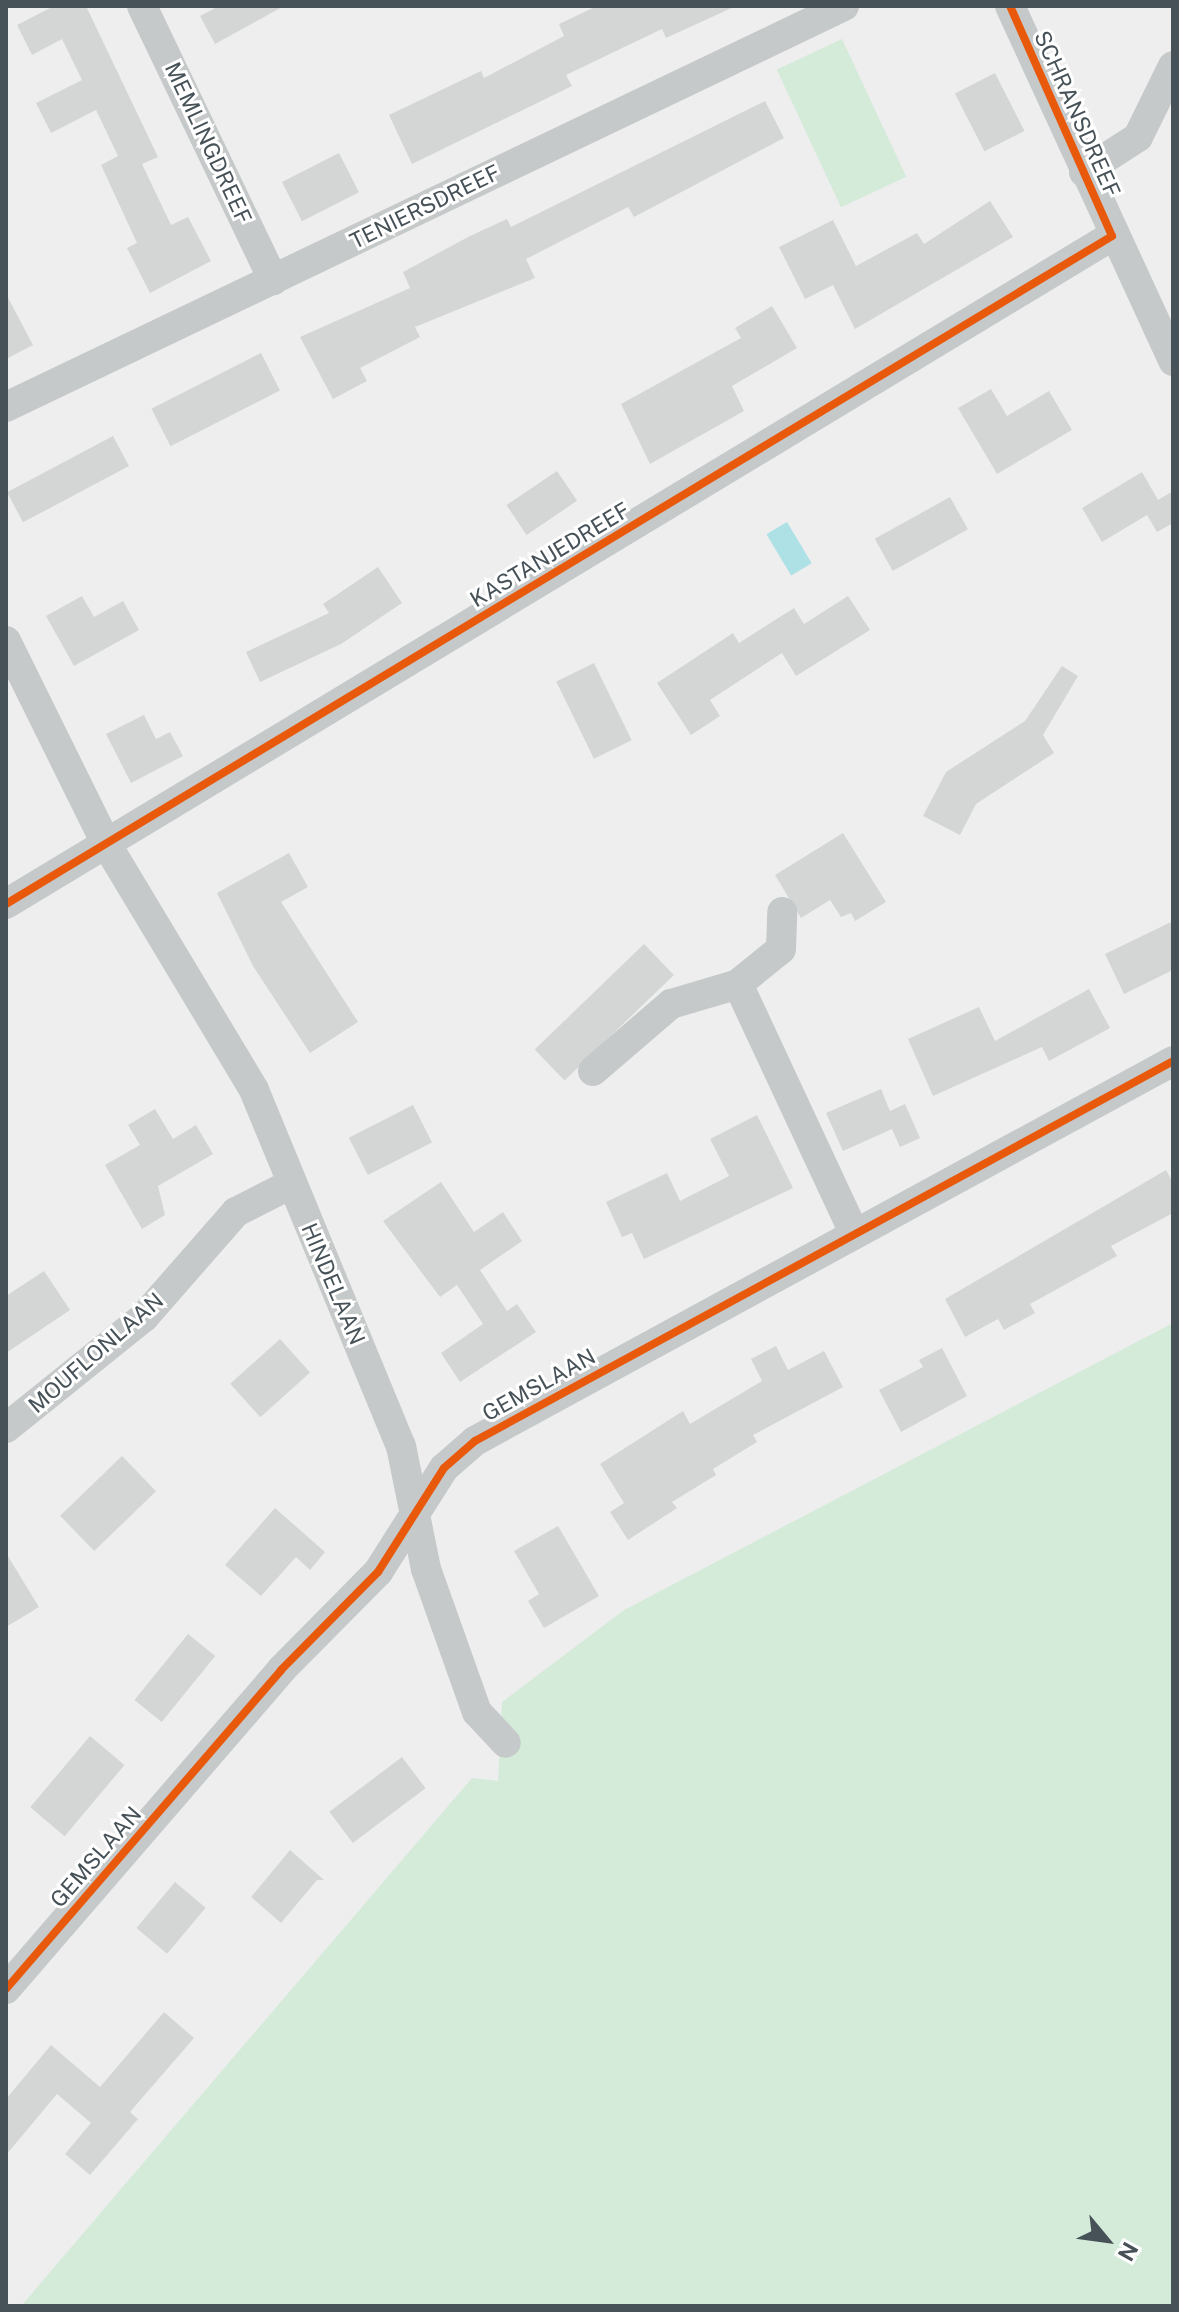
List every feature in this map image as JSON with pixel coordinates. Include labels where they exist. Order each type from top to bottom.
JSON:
[{"type":"street","name":"MEMLINGDREEF","points":[[142,6],[273,280]]},
{"type":"street","name":"TENIERSDREEF","points":[[6,407],[844,6]]},
{"type":"street","name":"SCHRANSDREEF","points":[[1010,6],[1112,236],[1173,361]]},
{"type":"street","points":[[1084,172],[1138,137],[1173,66]]},
{"type":"street","name":"KASTANJEDREEF","points":[[6,904],[1112,236]]},
{"type":"street","name":"HINDELAAN","points":[[6,641],[107,845],[254,1090],[401,1446],[426,1569],[477,1712],[506,1743]]},
{"type":"street","points":[[593,1071],[671,1004],[738,984],[781,949],[782,912]]},
{"type":"street","points":[[738,984],[853,1231]]},
{"type":"street","name":"GEMSLAAN","points":[[6,1989],[281,1670],[378,1572],[416,1521],[444,1468],[475,1441],[853,1231],[1173,1061]]},
{"type":"street","name":"MOUFLONLAAN","points":[[6,1428],[144,1317],[236,1212],[291,1184]]},
{"type":"green space","points":[[842,39],[906,177],[841,207],[777,69]]},
{"type":"green space","points":[[1173,1323],[1173,2306],[21,2306],[472,1778],[498,1781],[502,1702],[624,1610]]},
{"type":"water","points":[[787,522],[812,563],[791,576],[766,534]]},
{"type":"building","points":[[54,6],[86,6],[158,157],[142,164],[171,225],[188,217],[211,261],[150,293],[127,248],[137,243],[101,165],[118,156],[96,110],[51,133],[36,103],[82,80],[62,39],[32,55],[17,25]]},
{"type":"building","points":[[219,6],[284,6],[215,44],[200,16]]},
{"type":"building","points":[[597,6],[736,6],[666,38],[662,29],[566,75],[572,86],[412,164],[389,115],[481,71],[484,78],[564,36],[559,24]]},
{"type":"building","points":[[995,73],[1025,131],[984,151],[955,93]]},
{"type":"building","points":[[765,101],[784,138],[634,217],[628,207],[526,259],[535,278],[415,327],[420,337],[360,368],[367,381],[333,399],[300,337],[410,288],[403,272],[470,236],[507,219],[511,227]]},
{"type":"building","points":[[339,153],[359,192],[302,221],[282,182]]},
{"type":"building","points":[[990,201],[1013,237],[855,329],[833,285],[805,299],[779,247],[833,220],[856,266],[917,233],[924,244]]},
{"type":"building","points":[[6,294],[33,345],[6,359]]},
{"type":"building","points":[[772,306],[797,348],[732,386],[744,411],[650,464],[621,404],[741,338],[735,328]]},
{"type":"building","points":[[261,353],[280,390],[170,446],[151,409]]},
{"type":"building","points":[[991,389],[1007,416],[1049,391],[1072,430],[997,474],[958,408]]},
{"type":"building","points":[[113,436],[129,466],[23,522],[7,492]]},
{"type":"building","points":[[557,471],[577,501],[527,535],[506,505]]},
{"type":"building","points":[[1142,472],[1158,500],[1173,491],[1173,523],[1157,532],[1147,515],[1102,542],[1082,508]]},
{"type":"building","points":[[950,497],[968,529],[893,571],[875,539]]},
{"type":"building","points":[[378,567],[402,603],[341,644],[260,682],[246,652],[329,613],[323,604]]},
{"type":"building","points":[[82,596],[94,617],[123,601],[139,630],[74,666],[46,616]]},
{"type":"building","points":[[848,596],[870,630],[796,676],[782,653],[710,700],[720,716],[691,735],[657,683],[733,633],[739,643],[794,608],[804,624]]},
{"type":"building","points":[[594,663],[632,740],[594,759],[556,681]]},
{"type":"building","points":[[1062,666],[1078,676],[1043,735],[1054,753],[976,804],[960,835],[923,816],[946,772],[1025,721]]},
{"type":"building","points":[[144,715],[156,739],[170,732],[183,756],[131,783],[106,734]]},
{"type":"building","points":[[843,833],[886,902],[855,921],[851,913],[841,917],[830,900],[801,918],[775,875]]},
{"type":"building","points":[[289,853],[308,887],[281,902],[358,1022],[310,1053],[253,966],[217,893]]},
{"type":"building","points":[[1173,921],[1173,970],[1124,994],[1105,954]]},
{"type":"building","points":[[644,944],[674,975],[565,1081],[535,1050]]},
{"type":"building","points":[[1089,989],[1110,1028],[1049,1061],[1042,1047],[933,1096],[908,1039],[979,1007],[995,1041]]},
{"type":"building","points":[[881,1089],[890,1111],[905,1104],[920,1138],[900,1147],[892,1129],[843,1151],[826,1113]]},
{"type":"building","points":[[413,1105],[432,1142],[368,1175],[349,1138]]},
{"type":"building","points":[[155,1109],[173,1139],[196,1125],[213,1154],[158,1186],[165,1215],[142,1229],[105,1165],[140,1145],[128,1125]]},
{"type":"building","points":[[757,1115],[793,1188],[644,1259],[632,1233],[622,1237],[606,1202],[667,1173],[680,1201],[729,1176],[710,1139]]},
{"type":"building","points":[[1166,1170],[1173,1183],[1173,1213],[1111,1246],[1117,1256],[1030,1304],[1035,1313],[1004,1330],[998,1319],[965,1337],[945,1299]]},
{"type":"building","points":[[441,1182],[474,1232],[503,1212],[522,1241],[480,1270],[507,1311],[517,1304],[536,1332],[460,1382],[441,1353],[483,1324],[457,1285],[440,1297],[383,1221]]},
{"type":"building","points":[[44,1271],[70,1310],[6,1353],[6,1296]]},
{"type":"building","points":[[280,1339],[310,1372],[260,1417],[230,1384]]},
{"type":"building","points":[[776,1346],[788,1370],[824,1351],[843,1387],[753,1435],[757,1442],[713,1469],[716,1475],[672,1502],[677,1508],[628,1540],[610,1512],[624,1503],[600,1464],[683,1411],[690,1424],[762,1381],[751,1359]]},
{"type":"building","points":[[942,1348],[967,1396],[901,1432],[879,1390],[923,1367],[919,1360]]},
{"type":"building","points":[[122,1456],[156,1491],[94,1551],[60,1516]]},
{"type":"building","points":[[275,1508],[325,1552],[310,1570],[296,1557],[261,1596],[225,1565]]},
{"type":"building","points":[[558,1526],[599,1596],[544,1628],[528,1601],[539,1594],[514,1551]]},
{"type":"building","points":[[6,1553],[39,1607],[6,1627]]},
{"type":"building","points":[[188,1634],[215,1656],[162,1722],[135,1700]]},
{"type":"building","points":[[90,1736],[124,1765],[65,1836],[30,1807]]},
{"type":"building","points":[[402,1757],[425,1788],[353,1843],[329,1812]]},
{"type":"building","points":[[290,1850],[324,1880],[317,1880],[281,1923],[251,1897]]},
{"type":"building","points":[[175,1882],[206,1908],[167,1954],[136,1928]]},
{"type":"building","points":[[164,2012],[194,2038],[130,2112],[138,2119],[90,2175],[65,2154],[91,2123],[57,2094],[6,2155],[6,2099],[51,2045],[100,2087]]},
{"type":"cycle path","points":[[6,904],[1112,236],[1010,6]]},
{"type":"cycle path","points":[[6,1989],[281,1670],[378,1572],[444,1468],[475,1441],[1173,1061]]}]
